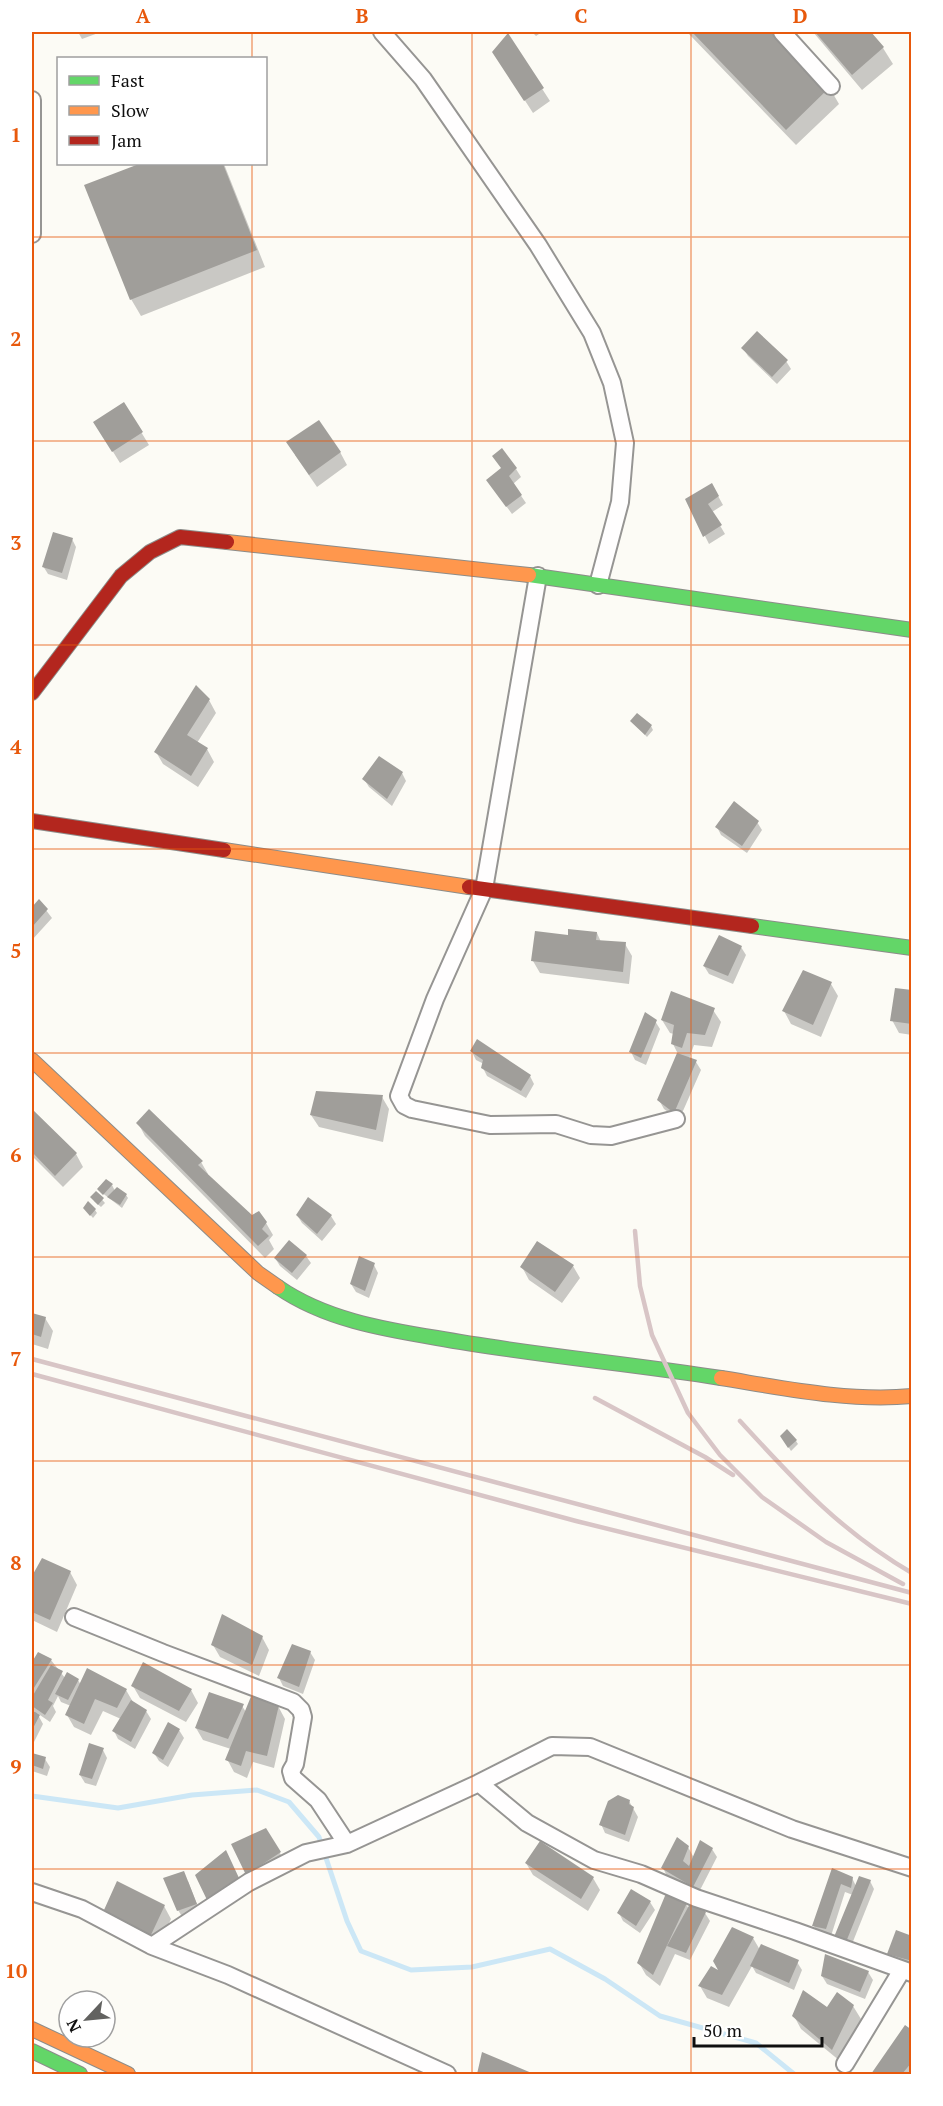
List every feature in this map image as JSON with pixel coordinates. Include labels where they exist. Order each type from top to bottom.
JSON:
[{"type":"street","points":[[381,32],[423,79],[538,245],[592,333],[612,383],[625,443],[620,502],[598,585]]},
{"type":"street","points":[[782,32],[831,86]]},
{"type":"street","points":[[32,100],[32,234]]},
{"type":"street","points":[[32,693],[121,576],[150,552],[180,537],[538,576],[912,630]]},
{"type":"street","points":[[538,576],[484,889],[435,999],[399,1096],[404,1106],[412,1109],[475,1123],[490,1125],[556,1124],[591,1136],[611,1136],[676,1119]]},
{"type":"street","points":[[32,820],[484,889],[912,948]]},
{"type":"street","points":[[32,1060],[258,1274],[309,1307],[373,1325],[451,1340],[757,1385],[870,1398],[912,1396]]},
{"type":"street","points":[[74,1617],[293,1702],[301,1710],[303,1717],[295,1764],[291,1771],[294,1778],[318,1800],[342,1845]]},
{"type":"street","points":[[152,1946],[249,1882],[306,1853],[342,1845],[478,1783],[552,1746],[590,1747],[792,1829],[912,1868]]},
{"type":"street","points":[[478,1783],[527,1823],[594,1860],[641,1874],[696,1898],[907,1971],[845,2064]]},
{"type":"street","points":[[32,1892],[81,1909],[152,1946],[228,1975],[447,2074]]},
{"type":"street","points":[[32,2029],[96,2068],[128,2074]]},
{"type":"street","points":[[32,2051],[80,2074]]},
{"type":"building","points":[[692,32],[778,32],[831,86],[786,130]]},
{"type":"building","points":[[815,32],[871,32],[884,47],[852,75]]},
{"type":"building","points":[[508,33],[544,88],[524,101],[492,52]]},
{"type":"building","points":[[136,165],[223,165],[257,250],[130,300],[84,185]]},
{"type":"building","points":[[757,331],[788,360],[772,377],[741,348]]},
{"type":"building","points":[[124,402],[143,432],[112,452],[93,422]]},
{"type":"building","points":[[319,420],[341,452],[309,475],[286,442]]},
{"type":"building","points":[[502,448],[517,468],[509,476],[522,495],[506,507],[486,480],[501,468],[492,456]]},
{"type":"building","points":[[712,483],[719,496],[708,504],[722,525],[703,537],[685,499]]},
{"type":"building","points":[[53,532],[73,538],[62,573],[42,567]]},
{"type":"building","points":[[196,685],[210,699],[187,735],[208,748],[191,776],[154,752]]},
{"type":"building","points":[[637,713],[652,725],[645,735],[630,721]]},
{"type":"building","points":[[379,756],[403,772],[387,799],[362,779]]},
{"type":"building","points":[[734,801],[759,821],[742,846],[715,827]]},
{"type":"building","points":[[39,899],[48,909],[32,927],[32,907]]},
{"type":"building","points":[[568,929],[597,932],[596,940],[626,942],[623,972],[531,961],[535,931],[568,935]]},
{"type":"building","points":[[719,935],[742,946],[728,976],[703,966]]},
{"type":"building","points":[[803,970],[832,982],[813,1025],[782,1011]]},
{"type":"building","points":[[895,988],[912,990],[912,1024],[890,1021]]},
{"type":"building","points":[[671,991],[715,1008],[705,1035],[687,1033],[682,1048],[671,1044],[674,1025],[661,1020]]},
{"type":"building","points":[[645,1012],[657,1020],[641,1058],[629,1052]]},
{"type":"building","points":[[477,1039],[531,1075],[521,1091],[481,1068],[483,1060],[470,1051]]},
{"type":"building","points":[[677,1053],[697,1060],[674,1113],[657,1100]]},
{"type":"building","points":[[316,1091],[383,1095],[376,1130],[310,1115]]},
{"type":"building","points":[[32,1109],[77,1153],[55,1176],[32,1152]]},
{"type":"building","points":[[149,1109],[203,1161],[198,1165],[252,1215],[259,1211],[267,1222],[262,1229],[269,1236],[258,1246],[136,1123]]},
{"type":"building","points":[[106,1179],[113,1184],[103,1195],[97,1189]]},
{"type":"building","points":[[117,1187],[127,1194],[120,1205],[107,1197]]},
{"type":"building","points":[[96,1191],[104,1198],[98,1205],[90,1197]]},
{"type":"building","points":[[308,1197],[332,1215],[317,1234],[296,1215]]},
{"type":"building","points":[[88,1201],[96,1209],[90,1216],[83,1208]]},
{"type":"building","points":[[289,1240],[307,1255],[292,1273],[274,1258]]},
{"type":"building","points":[[537,1241],[574,1265],[555,1292],[520,1267]]},
{"type":"building","points":[[359,1256],[375,1263],[365,1291],[350,1284]]},
{"type":"building","points":[[32,1313],[46,1317],[41,1337],[32,1334]]},
{"type":"building","points":[[787,1429],[797,1440],[788,1448],[780,1436]]},
{"type":"building","points":[[42,1558],[71,1571],[50,1620],[32,1612],[32,1576]]},
{"type":"building","points":[[222,1614],[263,1636],[252,1665],[211,1645]]},
{"type":"building","points":[[292,1644],[311,1651],[299,1687],[277,1678]]},
{"type":"building","points":[[38,1652],[52,1659],[32,1691],[32,1662]]},
{"type":"building","points":[[143,1662],[192,1689],[179,1711],[131,1686]]},
{"type":"building","points":[[51,1665],[63,1671],[48,1700],[53,1703],[45,1715],[32,1706],[32,1697]]},
{"type":"building","points":[[87,1668],[127,1689],[117,1708],[95,1699],[84,1724],[65,1715]]},
{"type":"building","points":[[67,1672],[79,1679],[68,1700],[55,1694]]},
{"type":"building","points":[[209,1692],[244,1704],[228,1739],[195,1728]]},
{"type":"building","points":[[252,1694],[279,1705],[267,1756],[246,1751],[241,1766],[225,1760]]},
{"type":"building","points":[[131,1700],[147,1710],[131,1742],[112,1731]]},
{"type":"building","points":[[32,1710],[40,1715],[32,1730]]},
{"type":"building","points":[[168,1722],[180,1729],[163,1760],[152,1753]]},
{"type":"building","points":[[89,1743],[104,1748],[92,1779],[79,1775]]},
{"type":"building","points":[[32,1753],[46,1757],[43,1769],[32,1765]]},
{"type":"building","points":[[618,1795],[630,1800],[629,1804],[634,1807],[625,1835],[599,1825],[608,1801]]},
{"type":"building","points":[[266,1828],[281,1852],[246,1875],[231,1844]]},
{"type":"building","points":[[677,1837],[689,1846],[683,1861],[689,1866],[700,1840],[713,1848],[693,1887],[661,1868]]},
{"type":"building","points":[[540,1841],[594,1877],[581,1899],[525,1863]]},
{"type":"building","points":[[226,1850],[239,1878],[208,1902],[195,1875]]},
{"type":"building","points":[[832,1868],[853,1877],[851,1888],[841,1884],[826,1929],[812,1926]]},
{"type":"building","points":[[184,1871],[197,1904],[177,1911],[163,1878]]},
{"type":"building","points":[[859,1876],[871,1880],[846,1942],[834,1937]]},
{"type":"building","points":[[117,1881],[165,1905],[150,1937],[104,1910]]},
{"type":"building","points":[[631,1889],[651,1901],[636,1926],[617,1913]]},
{"type":"building","points":[[667,1891],[687,1903],[653,1975],[637,1963]]},
{"type":"building","points":[[692,1900],[706,1912],[686,1953],[667,1946]]},
{"type":"building","points":[[732,1927],[754,1937],[722,1995],[698,1986],[711,1966],[718,1970],[713,1961]]},
{"type":"building","points":[[896,1930],[912,1936],[912,1961],[887,1954]]},
{"type":"building","points":[[761,1944],[799,1960],[789,1983],[750,1966]]},
{"type":"building","points":[[825,1954],[869,1971],[860,1992],[821,1976]]},
{"type":"building","points":[[803,1990],[827,2007],[837,1992],[854,2005],[832,2050],[792,2016]]},
{"type":"building","points":[[905,2025],[912,2030],[912,2062],[902,2074],[871,2074]]},
{"type":"building","points":[[482,2052],[534,2074],[477,2074]]},
{"type":"waterway","points":[[32,1796],[118,1808],[192,1795],[257,1790],[289,1802],[319,1837],[347,1921],[361,1951],[411,1970],[472,1967],[550,1949],[605,1979],[660,2016],[756,2043],[794,2074]]},
{"type":"railway","points":[[635,1231],[640,1286],[652,1335],[688,1413],[720,1455],[762,1497],[826,1542],[903,1584]]},
{"type":"railway","points":[[32,1359],[912,1593]]},
{"type":"railway","points":[[32,1374],[576,1521],[912,1604]]},
{"type":"railway","points":[[595,1398],[705,1457],[733,1475]]},
{"type":"railway","points":[[740,1421],[780,1464],[840,1522],[862,1540],[912,1573]]},
{"type":"traffic: fast","points":[[529,575],[912,630]]},
{"type":"traffic: fast","points":[[752,926],[912,948]]},
{"type":"traffic: fast","points":[[278,1287],[334,1315],[395,1331],[472,1344],[721,1378]]},
{"type":"traffic: fast","points":[[32,2051],[80,2074]]},
{"type":"traffic: slow","points":[[227,542],[529,575]]},
{"type":"traffic: slow","points":[[224,850],[469,887]]},
{"type":"traffic: slow","points":[[32,1060],[258,1273],[278,1287]]},
{"type":"traffic: slow","points":[[721,1378],[840,1396],[912,1396]]},
{"type":"traffic: slow","points":[[32,2029],[128,2074]]},
{"type":"traffic: jam","points":[[32,693],[121,576],[150,552],[180,537],[227,542]]},
{"type":"traffic: jam","points":[[32,821],[224,850]]},
{"type":"traffic: jam","points":[[469,887],[752,926]]}]
